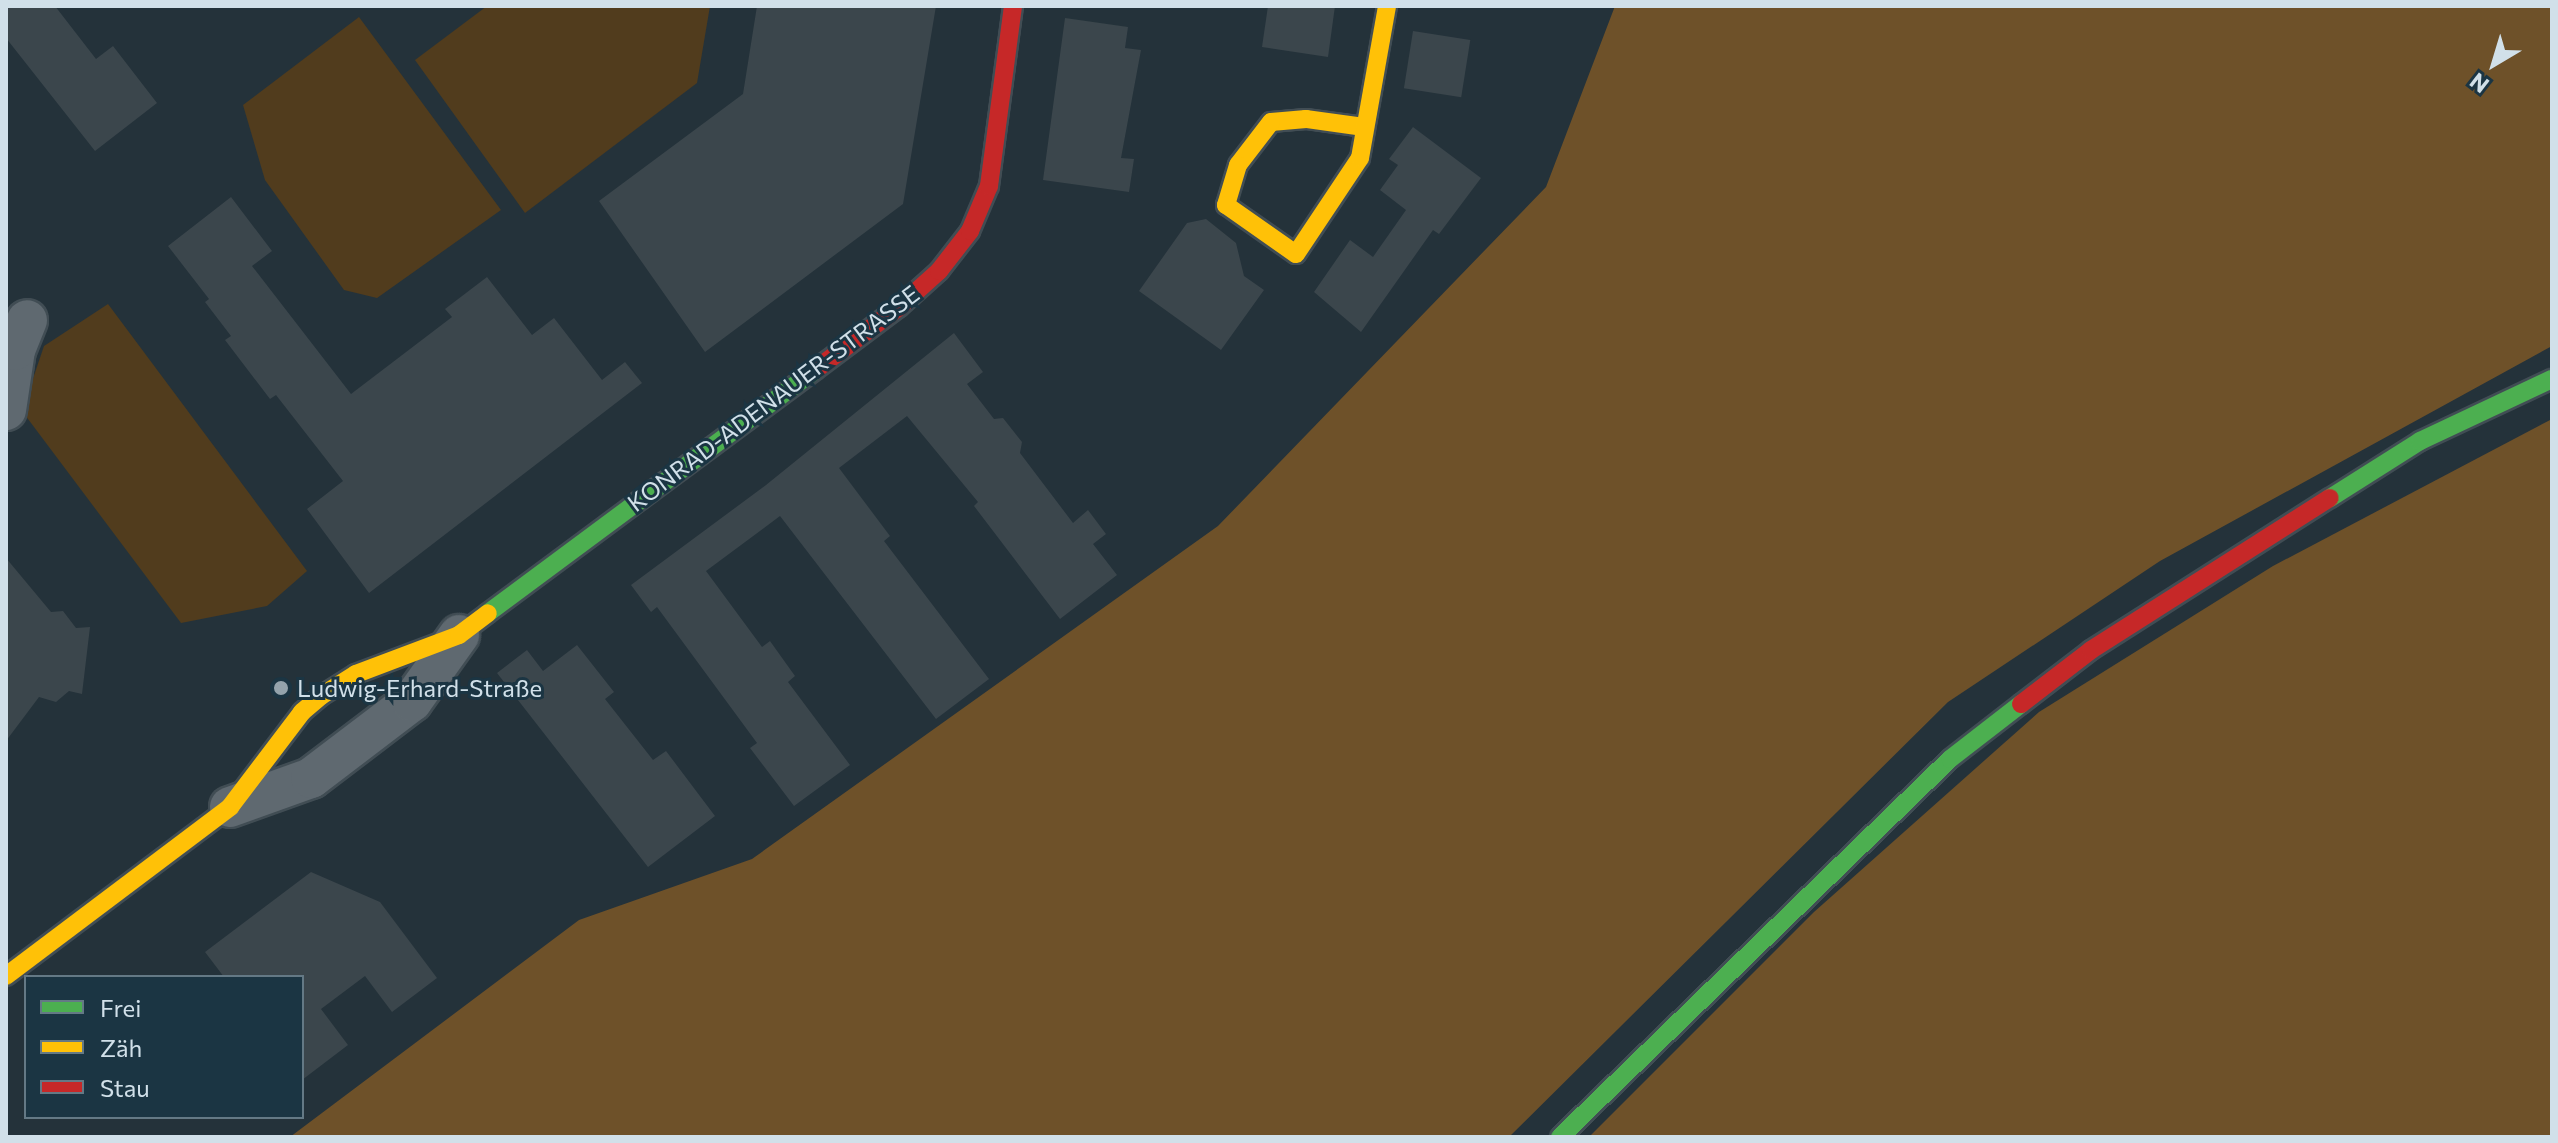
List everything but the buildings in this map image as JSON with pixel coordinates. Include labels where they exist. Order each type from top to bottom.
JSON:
[{"type":"street","name":"KONRAD-ADENAUER-STRASSE","points":[[6,976],[230,807],[302,712],[321,696],[356,674],[459,635],[899,307],[939,271],[970,231],[989,186],[1013,6]]},
{"type":"street","points":[[1364,127],[1306,119],[1271,122],[1238,165],[1226,205],[1296,254],[1360,158],[1387,6]]},
{"type":"street","points":[[6,410],[15,350],[27,320]]},
{"type":"street","points":[[1560,1137],[1950,759],[2068,668],[2420,441],[2552,379]]},
{"type":"street","name":"KONRAD-ADENAUER-STRASSE","points":[[230,807],[311,778],[412,701],[459,635]]},
{"type":"shaded area","points":[[487,6],[710,6],[697,83],[525,213],[415,60]]},
{"type":"shaded area","points":[[1615,6],[2552,6],[2552,346],[2160,561],[1948,702],[1509,1137],[290,1137],[579,920],[752,859],[1218,526],[1546,187]]},
{"type":"shaded area","points":[[359,17],[501,210],[377,298],[344,290],[265,180],[243,105]]},
{"type":"shaded area","points":[[108,304],[307,571],[267,606],[181,623],[22,411],[44,346]]},
{"type":"shaded area","points":[[2552,419],[2552,1137],[1589,1137],[1814,912],[2039,712],[2273,566]]},
{"type":"traffic: fast","points":[[488,613],[815,370]]},
{"type":"traffic: fast","points":[[2330,498],[2420,441],[2552,379]]},
{"type":"traffic: fast","points":[[1560,1137],[1950,759],[2021,704]]},
{"type":"traffic: slow","points":[[1364,127],[1306,119],[1271,122],[1238,165],[1226,205],[1296,254],[1360,158],[1387,6]]},
{"type":"traffic: slow","points":[[6,976],[230,807],[302,712],[321,696],[356,674],[459,635],[488,613]]},
{"type":"traffic: jam","points":[[815,370],[899,307],[939,271],[970,231],[989,186],[1013,6]]},
{"type":"traffic: jam","points":[[2021,704],[2091,650],[2330,498]]},
{"type":"place","name":"Ludwig-Erhard-Straße","points":[[281,688]]}]
